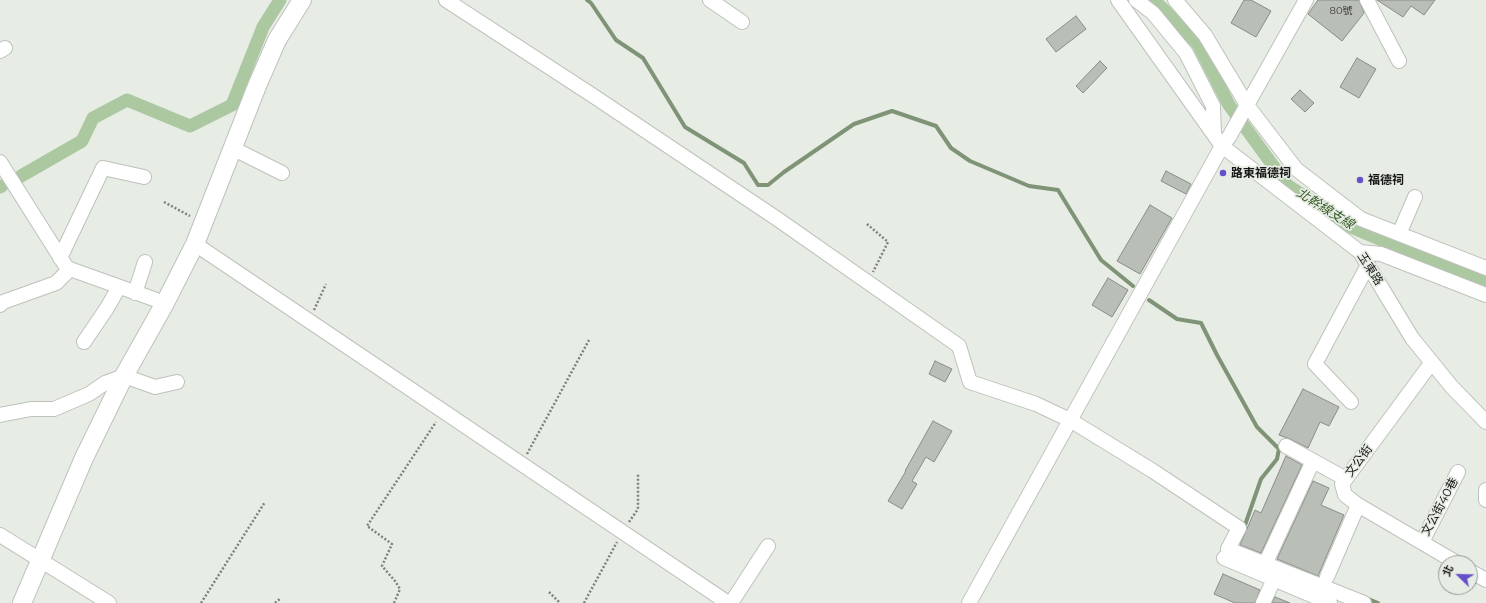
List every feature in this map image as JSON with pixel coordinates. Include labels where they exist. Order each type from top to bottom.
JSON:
[{"type":"main road","points":[[22,603],[84,458],[124,376],[165,303],[195,244],[232,148],[277,40],[302,0]]},
{"type":"street","points":[[446,0],[717,178],[959,346],[970,382],[1036,404],[1070,420],[1153,471],[1239,528],[1228,550],[1364,603]]},
{"type":"street","points":[[710,0],[742,22]]},
{"type":"street","name":"玉東路","points":[[1118,0],[1214,135],[1226,142],[1279,191],[1360,252],[1412,338],[1451,386],[1486,422]]},
{"type":"street","points":[[1136,0],[1153,13],[1186,53],[1213,106],[1214,135]]},
{"type":"street","points":[[1175,0],[1205,35],[1245,109],[1296,169],[1361,219],[1486,268]]},
{"type":"street","points":[[969,603],[1306,0]]},
{"type":"street","points":[[1367,0],[1398,61]]},
{"type":"street","points":[[232,148],[282,172]]},
{"type":"street","points":[[60,258],[103,168],[144,177]]},
{"type":"street","points":[[2,170],[67,268],[165,303]]},
{"type":"street","points":[[1399,234],[1415,197]]},
{"type":"street","points":[[195,244],[728,603]]},
{"type":"street","points":[[1360,252],[1381,254],[1486,295]]},
{"type":"street","points":[[135,292],[146,262]]},
{"type":"street","points":[[1351,402],[1315,364],[1368,265]]},
{"type":"street","points":[[0,305],[3,302],[56,283],[70,269]]},
{"type":"street","points":[[84,342],[119,287]]},
{"type":"street","name":"文公街","points":[[1432,362],[1342,484],[1345,495],[1358,505],[1444,555]]},
{"type":"street","points":[[0,415],[31,409],[54,409],[89,394],[104,383],[124,376],[155,387],[178,382]]},
{"type":"street","points":[[1286,446],[1346,479]]},
{"type":"street","points":[[1268,558],[1313,461]]},
{"type":"street","name":"文公街40巷","points":[[1422,542],[1458,472]]},
{"type":"street","points":[[1486,490],[1486,500]]},
{"type":"street","points":[[1327,577],[1358,505]]},
{"type":"street","points":[[0,535],[109,603]]},
{"type":"street","points":[[732,603],[768,546]]},
{"type":"street","points":[[1224,558],[1330,603]]},
{"type":"street","points":[[1264,603],[1274,579]]},
{"type":"path","points":[[164,202],[204,223]]},
{"type":"path","points":[[867,224],[888,242],[868,282]]},
{"type":"path","points":[[309,321],[326,284]]},
{"type":"path","points":[[522,464],[589,340]]},
{"type":"path","points":[[394,603],[400,589],[382,566],[392,544],[367,526],[443,411]]},
{"type":"path","points":[[201,603],[265,502]]},
{"type":"path","points":[[549,592],[560,603]]},
{"type":"path","points":[[275,603],[281,598]]},
{"type":"building","points":[[1244,0],[1251,0],[1271,11],[1256,37],[1231,23]]},
{"type":"building","points":[[1318,0],[1359,0],[1364,13],[1342,41],[1308,14]]},
{"type":"building","points":[[1377,0],[1435,0],[1424,15],[1411,6],[1403,17]]},
{"type":"building","points":[[1076,16],[1086,29],[1056,52],[1046,39]]},
{"type":"building","points":[[1357,58],[1376,69],[1359,98],[1340,87]]},
{"type":"building","points":[[1100,61],[1107,68],[1083,93],[1076,86]]},
{"type":"building","points":[[1300,90],[1314,103],[1305,112],[1291,99]]},
{"type":"building","points":[[1166,171],[1191,184],[1186,194],[1161,181]]},
{"type":"building","points":[[1150,205],[1172,218],[1140,274],[1117,261]]},
{"type":"building","points":[[1108,278],[1128,290],[1112,317],[1092,305]]},
{"type":"building","points":[[935,361],[952,369],[945,382],[929,374]]},
{"type":"building","points":[[1303,389],[1339,407],[1329,426],[1320,422],[1308,448],[1279,435]]},
{"type":"building","points":[[933,421],[952,431],[934,462],[926,457],[912,481],[917,484],[902,509],[888,501]]},
{"type":"building","points":[[1286,456],[1302,465],[1261,553],[1240,545],[1255,510],[1261,513]]},
{"type":"building","points":[[1313,481],[1329,488],[1321,505],[1344,515],[1318,576],[1277,559]]},
{"type":"building","points":[[1223,574],[1260,590],[1255,603],[1235,603],[1214,594]]},
{"type":"building","points":[[1275,597],[1290,603],[1272,603]]},
{"type":"waterway","points":[[21,176],[82,141],[93,118],[127,100],[190,126],[232,105],[263,27],[280,0]]},
{"type":"waterway","points":[[587,0],[591,3],[616,40],[643,58],[685,127],[744,163],[758,185],[768,185],[784,172],[854,124],[892,111],[936,126],[951,148],[970,161],[1029,186],[1058,190],[1101,260],[1133,286]]},
{"type":"waterway","name":"北幹線支線","points":[[1154,0],[1198,44],[1229,105],[1287,185],[1351,227],[1486,282]]},
{"type":"waterway","points":[[1149,300],[1177,319],[1201,323],[1257,427],[1279,449],[1277,459],[1261,479],[1244,528]]},
{"type":"waterway","points":[[1366,598],[1378,603]]},
{"type":"place","name":"路東福德祠","points":[[1223,173]]},
{"type":"place","name":"福德祠","points":[[1360,180]]}]
